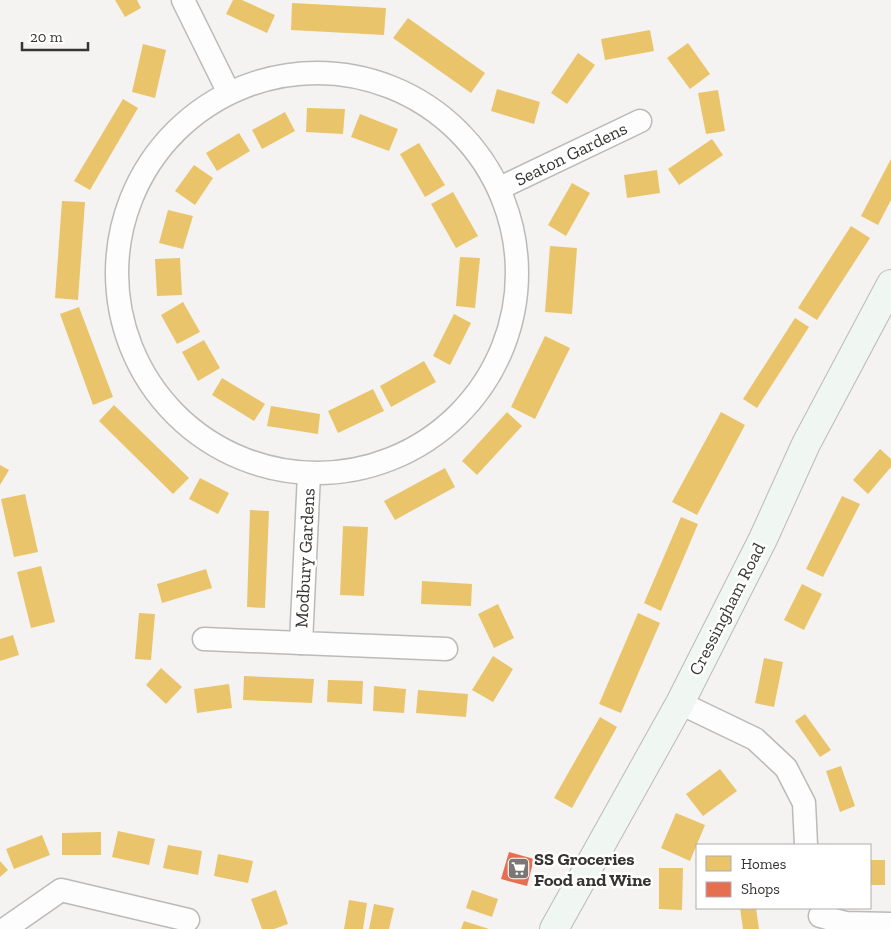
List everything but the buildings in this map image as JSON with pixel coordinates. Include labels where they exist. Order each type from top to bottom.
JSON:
[{"type":"street","points":[[183,0],[228,91]]},
{"type":"street","points":[[330,73],[386,84],[429,109],[475,148],[502,187],[518,253],[514,316],[504,352],[481,390],[446,427],[414,450],[367,470],[309,474],[248,463],[191,431],[147,381],[121,320],[116,254],[131,197],[169,136],[228,91],[281,75],[330,73]]},
{"type":"street","name":"Seaton Gardens","points":[[502,187],[640,121]]},
{"type":"street","name":"Cressingham Road","points":[[554,929],[680,703],[763,539],[806,444],[891,284]]},
{"type":"street","name":"Modbury Gardens","points":[[301,643],[309,474]]},
{"type":"street","name":"Modbury Gardens","points":[[204,639],[446,649]]},
{"type":"street","points":[[680,703],[754,739],[786,768],[804,803],[806,844]]},
{"type":"street","points":[[5,929],[61,890],[188,920]]},
{"type":"street","points":[[818,918],[846,923],[891,924]]},
{"type":"place","name":"SS Groceries Food and Wine","points":[[518,869]]}]
